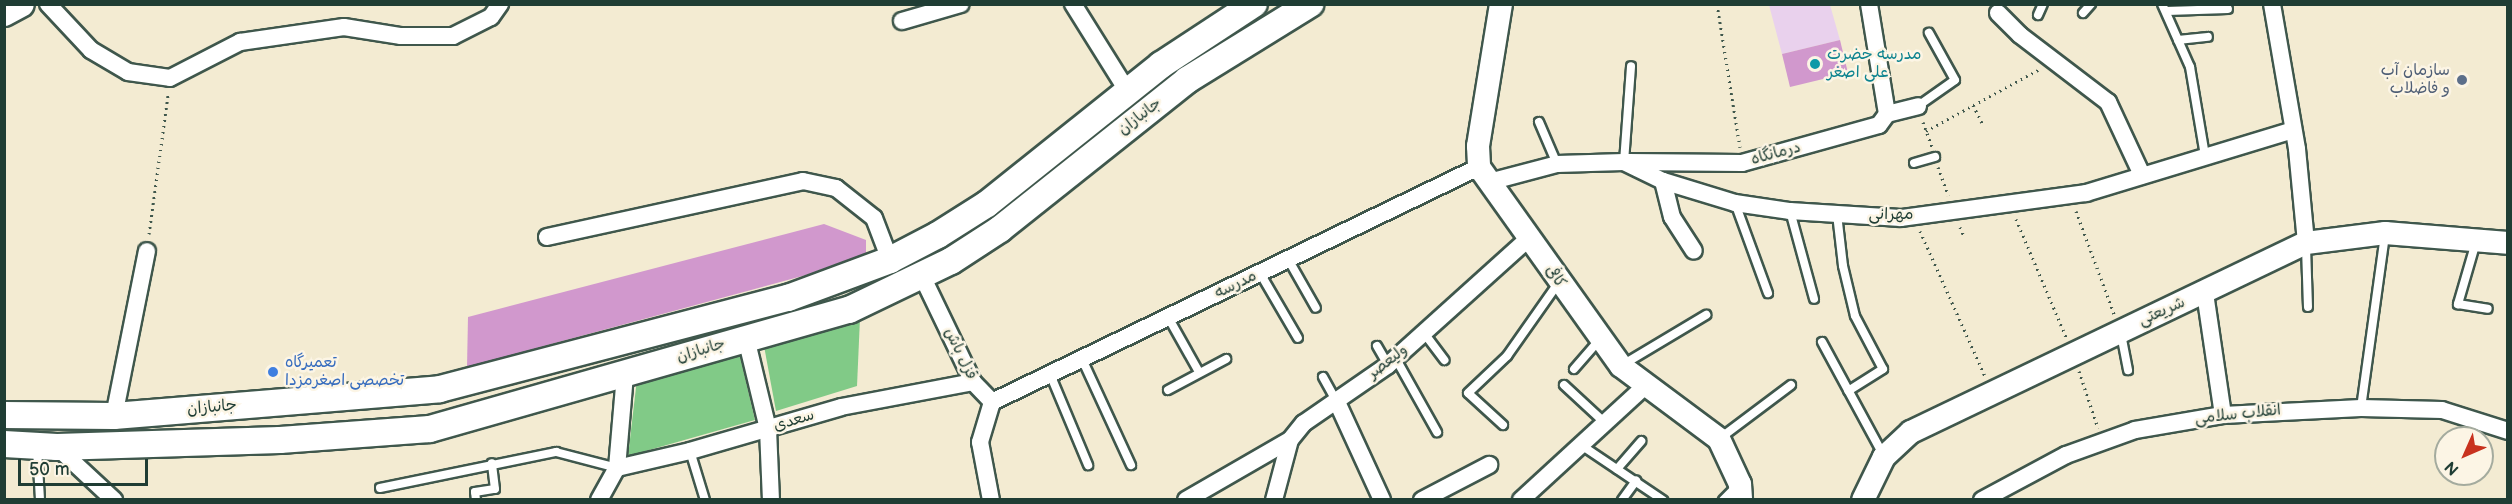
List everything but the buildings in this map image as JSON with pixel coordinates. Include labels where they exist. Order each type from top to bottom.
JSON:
[{"type":"main road","points":[[4,13],[21,4]]},
{"type":"main road","name":"جانبازان","points":[[4,415],[114,416],[440,389],[788,298],[890,260],[987,204],[1128,92],[1254,4]]},
{"type":"main road","name":"جانبازان","points":[[4,444],[47,446],[280,440],[430,429],[849,310],[922,276],[1000,229],[1187,80],[1310,4]]},
{"type":"main road","points":[[653,334],[664,338],[669,346],[668,354],[660,364]]},
{"type":"street","points":[[48,4],[90,50],[128,72],[170,78],[240,42],[344,27],[401,36],[453,36],[491,17],[500,4]]},
{"type":"street","points":[[902,21],[961,4]]},
{"type":"street","points":[[1073,4],[1128,92]]},
{"type":"street","points":[[1484,175],[1478,146],[1501,4]]},
{"type":"street","points":[[2272,4],[2293,130],[2306,243]]},
{"type":"street","points":[[1871,5],[1887,114]]},
{"type":"street","points":[[1999,9],[2054,61],[2108,102],[2142,175]]},
{"type":"street","name":"درمانگاه","points":[[1624,162],[1742,163],[1879,125],[1887,114],[1918,106]]},
{"type":"street","name":"مهرانی","points":[[1484,175],[1557,164],[1624,162],[1664,182],[1735,202],[1790,211],[1913,216],[2070,195],[2293,130]]},
{"type":"street","name":"کافی","points":[[1484,175],[1599,340],[1621,366],[1719,439],[1740,492]]},
{"type":"street","name":"مدرسه","points":[[992,402],[1288,260],[1484,175]]},
{"type":"street","points":[[547,237],[803,181],[836,188],[874,218],[890,260]]},
{"type":"street","points":[[1664,182],[1672,217],[1694,251]]},
{"type":"street","name":"شریعتی","points":[[1863,500],[1884,457],[1911,432],[2072,352],[2205,293],[2306,243],[2385,233],[2476,238],[2508,243]]},
{"type":"street","name":"ولیعصر","points":[[1274,500],[1290,440],[1304,423],[1392,362],[1529,238]]},
{"type":"street","points":[[114,416],[147,251]]},
{"type":"street","name":"قزل باش","points":[[922,276],[973,382],[992,402]]},
{"type":"street","points":[[2205,293],[2223,415]]},
{"type":"street","points":[[746,338],[768,429],[771,500]]},
{"type":"street","points":[[599,500],[617,468],[625,374]]},
{"type":"street","name":"سعدی","points":[[617,468],[690,451],[840,407],[973,382]]},
{"type":"street","points":[[1521,500],[1646,385]]},
{"type":"street","points":[[991,500],[980,442],[992,402]]},
{"type":"street","points":[[1337,402],[1382,500]]},
{"type":"street","name":"انقلاب سلامی","points":[[1982,500],[2066,455],[2135,430],[2223,415],[2361,408],[2442,410],[2507,430]]},
{"type":"street","points":[[1186,500],[1290,440]]},
{"type":"street","points":[[47,446],[114,500]]},
{"type":"street","points":[[1422,500],[1489,465]]},
{"type":"lane","points":[[2038,15],[2043,4]]},
{"type":"lane","points":[[2083,13],[2091,4]]},
{"type":"lane","points":[[2162,4],[2167,9],[2190,68],[2205,156]]},
{"type":"lane","points":[[2167,9],[2228,9]]},
{"type":"lane","points":[[1918,106],[1955,80],[1929,33]]},
{"type":"lane","points":[[2178,40],[2208,37]]},
{"type":"lane","points":[[1624,162],[1631,66]]},
{"type":"lane","points":[[1539,122],[1557,164]]},
{"type":"lane","points":[[1914,163],[1935,157]]},
{"type":"lane","points":[[1735,202],[1768,293]]},
{"type":"lane","points":[[1790,211],[1814,299]]},
{"type":"lane","points":[[1837,214],[1843,266],[1855,316],[1883,369],[1848,391]]},
{"type":"lane","points":[[2361,408],[2385,233]]},
{"type":"lane","points":[[2476,238],[2458,304],[2488,309]]},
{"type":"lane","points":[[2306,243],[2308,307]]},
{"type":"lane","points":[[1288,260],[1316,308]]},
{"type":"lane","points":[[1260,273],[1298,338]]},
{"type":"lane","points":[[1503,425],[1468,393],[1507,356],[1559,282]]},
{"type":"lane","points":[[1621,366],[1706,315]]},
{"type":"lane","points":[[1168,317],[1199,372]]},
{"type":"lane","points":[[2120,331],[2128,370]]},
{"type":"lane","points":[[1424,333],[1444,360]]},
{"type":"lane","points":[[1574,369],[1599,340]]},
{"type":"lane","points":[[1822,342],[1884,457]]},
{"type":"lane","points":[[1377,346],[1392,362],[1437,432]]},
{"type":"lane","points":[[1082,358],[1131,465]]},
{"type":"lane","points":[[1168,390],[1226,359]]},
{"type":"lane","points":[[1050,374],[1088,465]]},
{"type":"lane","points":[[1323,377],[1337,402]]},
{"type":"lane","points":[[1564,385],[1605,423]]},
{"type":"lane","points":[[1719,439],[1791,385]]},
{"type":"lane","points":[[1617,469],[1641,441]]},
{"type":"lane","points":[[1581,445],[1663,500]]},
{"type":"lane","points":[[40,499],[47,446]]},
{"type":"lane","points":[[690,451],[705,500]]},
{"type":"lane","points":[[381,488],[492,463],[556,452],[617,468]]},
{"type":"lane","points":[[476,500],[475,492],[495,489],[492,463]]},
{"type":"lane","points":[[1622,500],[1636,481]]},
{"type":"lane","points":[[1723,500],[1740,492]]},
{"type":"path","points":[[1717,4],[1742,163]]},
{"type":"path","points":[[1926,131],[2054,61]]},
{"type":"path","points":[[147,251],[170,78]]},
{"type":"path","points":[[1973,105],[1982,123]]},
{"type":"path","points":[[2070,195],[2120,331]]},
{"type":"path","points":[[2010,203],[2072,352],[2103,442]]},
{"type":"path","points":[[1913,216],[1993,392]]},
{"type":"shaded area","points":[[1769,5],[1830,5],[1840,40],[1782,54]]},
{"type":"green space","points":[[860,318],[857,386],[776,411],[764,346]]},
{"type":"green space","points":[[738,348],[755,420],[628,456],[637,379]]},
{"type":"place","name":"مدرسه حضرت علی اصغر","points":[[1815,64]]},
{"type":"place","name":"سازمان آب و فاضلاب","points":[[2462,80]]},
{"type":"place","name":"تعمیرگاه تخصصی اصغرمزدا","points":[[273,372]]}]
